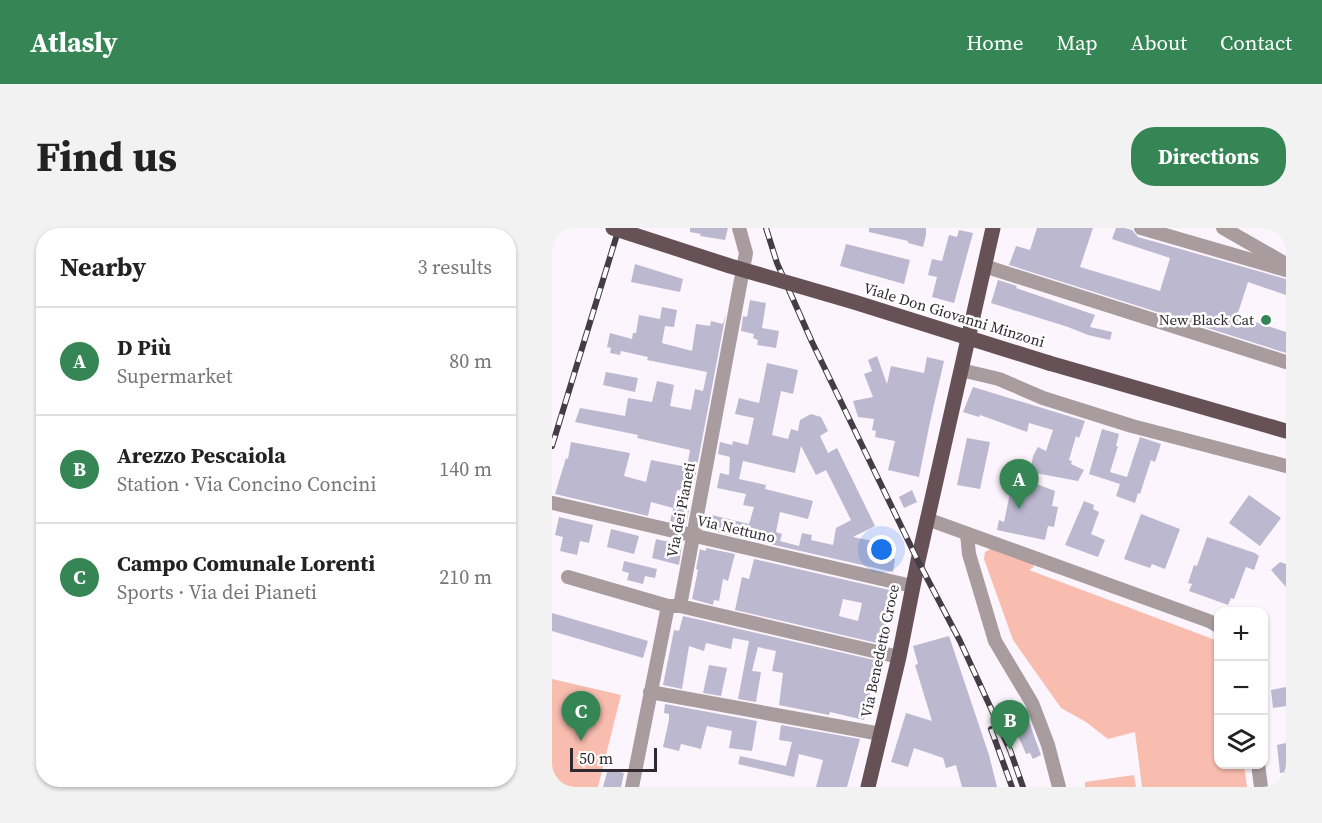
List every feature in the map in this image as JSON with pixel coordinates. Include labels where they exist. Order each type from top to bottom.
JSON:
[{"type":"main road","name":"Viale Don Giovanni Minzoni","points":[[613,228],[1049,363],[1286,431]]},
{"type":"main road","name":"Via Benedetto Croce","points":[[868,787],[899,657],[912,586],[993,228]]},
{"type":"street","name":"Via dei Pianeti","points":[[632,787],[650,692],[693,536],[746,254],[739,228]]},
{"type":"street","points":[[1141,228],[1286,270]]},
{"type":"street","points":[[1222,228],[1286,264]]},
{"type":"street","points":[[984,266],[1286,362]]},
{"type":"street","points":[[961,370],[999,379],[1043,398],[1132,426],[1286,466]]},
{"type":"street","name":"Via Nettuno","points":[[553,503],[912,586]]},
{"type":"street","points":[[927,519],[1214,624]]},
{"type":"street","points":[[967,534],[969,554],[995,641],[1032,703],[1048,745],[1059,787]]},
{"type":"street","points":[[568,578],[674,606],[899,657]]},
{"type":"street","points":[[650,692],[880,734]]},
{"type":"street","points":[[1259,769],[1261,787]]},
{"type":"shaded area","points":[[992,548],[1032,562],[1034,567],[1029,570],[1214,639],[1214,769],[1245,769],[1247,787],[1142,787],[1135,732],[1108,739],[1086,722],[1061,708],[1013,640],[984,559],[985,552]]},
{"type":"shaded area","points":[[552,679],[621,695],[598,787],[552,787]]},
{"type":"shaded area","points":[[1134,775],[1136,787],[1085,787],[1085,782]]},
{"type":"building","points":[[690,228],[728,228],[725,240],[700,236],[701,234],[690,232]]},
{"type":"building","points":[[869,228],[926,228],[926,235],[923,247],[869,232]]},
{"type":"building","points":[[1037,228],[1093,228],[1080,267],[1160,291],[1170,258],[1112,239],[1116,228],[1132,230],[1138,237],[1286,279],[1286,295],[1248,282],[1237,316],[1286,332],[1286,353],[1009,265],[1016,246],[1030,250]]},
{"type":"building","points":[[959,230],[973,233],[954,303],[932,297],[937,277],[928,275],[932,259],[942,261],[949,235],[957,237]]},
{"type":"building","points":[[846,244],[910,260],[904,284],[840,266]]},
{"type":"building","points":[[635,264],[683,279],[680,292],[631,282]]},
{"type":"building","points":[[998,280],[1095,315],[1090,327],[1112,332],[1110,340],[991,303]]},
{"type":"building","points":[[750,300],[766,303],[762,328],[779,331],[776,348],[757,345],[758,340],[753,338],[754,334],[741,331],[743,316],[747,317]]},
{"type":"building","points":[[662,307],[677,310],[674,327],[665,326],[662,343],[692,351],[696,324],[710,326],[711,321],[723,324],[726,313],[692,493],[677,490],[673,508],[651,502],[648,516],[555,494],[566,458],[568,459],[571,442],[630,453],[624,476],[646,482],[651,460],[687,467],[690,450],[637,438],[638,435],[575,422],[580,408],[625,416],[628,398],[652,402],[657,381],[674,385],[670,406],[691,410],[695,389],[703,391],[707,372],[647,360],[648,357],[621,351],[620,355],[610,353],[611,348],[607,347],[610,333],[632,339],[633,333],[636,333],[639,315],[660,319]]},
{"type":"building","points":[[877,356],[887,384],[891,366],[924,373],[927,357],[944,361],[919,477],[888,470],[895,441],[875,437],[876,431],[872,430],[874,419],[858,417],[853,401],[873,397],[864,374],[872,371],[868,360]]},
{"type":"building","points":[[767,363],[798,370],[793,394],[781,391],[772,435],[788,439],[791,429],[798,431],[800,420],[811,414],[821,417],[828,431],[820,436],[828,453],[837,448],[875,526],[853,537],[878,542],[875,555],[895,559],[893,572],[708,530],[712,515],[749,524],[754,507],[743,505],[746,494],[717,488],[720,473],[729,475],[730,457],[718,454],[720,442],[732,445],[733,441],[748,445],[754,418],[735,414],[739,398],[759,403]],"holes":[[[801,446],[816,475],[826,470],[851,520],[836,528],[833,545],[811,540],[812,535],[802,533],[799,546],[780,541],[782,534],[776,532],[780,512],[808,519],[813,501],[765,489],[766,485],[739,479],[743,461],[795,473]]]},
{"type":"building","points":[[606,372],[638,378],[635,392],[603,385]]},
{"type":"building","points":[[973,387],[1085,421],[1079,438],[1076,436],[1069,460],[1072,461],[1071,464],[1084,470],[1078,481],[1030,472],[1033,456],[1038,447],[1046,451],[1053,430],[1029,423],[1027,432],[980,415],[979,417],[963,412]]},
{"type":"building","points":[[1102,429],[1119,434],[1110,472],[1127,477],[1140,437],[1161,444],[1155,462],[1151,460],[1135,503],[1116,496],[1120,484],[1089,474]]},
{"type":"building","points":[[967,438],[990,442],[980,489],[957,485]]},
{"type":"building","points":[[1015,478],[1021,480],[1021,478],[1055,491],[1052,506],[1058,507],[1054,527],[1048,526],[1045,540],[997,530],[999,520],[1004,522]]},
{"type":"building","points":[[912,490],[917,502],[904,508],[899,497]]},
{"type":"building","points":[[1249,495],[1281,518],[1260,546],[1229,523]]},
{"type":"building","points":[[1084,501],[1094,505],[1093,509],[1099,512],[1091,534],[1105,540],[1098,557],[1065,545]]},
{"type":"building","points":[[674,506],[689,510],[686,525],[670,521]]},
{"type":"building","points":[[1141,514],[1180,529],[1165,569],[1152,564],[1150,568],[1124,559]]},
{"type":"building","points":[[559,517],[593,525],[589,543],[580,541],[577,555],[560,551],[563,537],[555,535]]},
{"type":"building","points":[[611,529],[639,536],[634,554],[607,547]]},
{"type":"building","points":[[1207,537],[1259,556],[1254,570],[1246,567],[1234,599],[1231,598],[1228,605],[1189,591],[1192,584],[1188,583],[1194,565],[1197,566]]},
{"type":"building","points":[[656,539],[682,545],[679,565],[652,558]]},
{"type":"building","points":[[706,548],[735,554],[728,581],[723,579],[719,601],[714,600],[713,605],[692,599],[700,549],[706,551]]},
{"type":"building","points":[[754,559],[894,591],[881,644],[735,610],[742,577],[749,579]],"holes":[[[843,599],[862,603],[858,621],[839,616]]]},
{"type":"building","points":[[624,561],[657,569],[655,578],[645,576],[643,584],[627,580],[629,573],[622,571]]},
{"type":"building","points":[[1280,562],[1286,564],[1286,587],[1271,570]]},
{"type":"building","points":[[552,613],[648,641],[643,658],[552,631]]},
{"type":"building","points":[[683,616],[874,660],[873,665],[876,666],[864,720],[830,712],[829,715],[779,705],[783,673],[772,671],[776,651],[758,647],[752,671],[761,672],[756,702],[738,699],[749,641],[733,638],[731,649],[706,643],[704,651],[689,646],[682,689],[663,685],[674,630],[679,631]]},
{"type":"building","points":[[949,636],[989,755],[997,787],[962,787],[956,765],[946,768],[943,758],[914,748],[908,767],[891,762],[906,713],[932,721],[915,665],[918,664],[913,646]]},
{"type":"building","points":[[709,665],[727,668],[721,696],[703,693]]},
{"type":"building","points":[[1286,687],[1286,706],[1273,708],[1271,690]]},
{"type":"building","points":[[665,704],[757,721],[752,751],[729,748],[732,731],[707,726],[701,749],[681,744],[679,751],[663,747],[669,720],[669,714],[664,713]]},
{"type":"building","points":[[1024,708],[1041,755],[1033,759],[1030,753],[1026,754],[1009,714]]},
{"type":"building","points":[[781,725],[860,739],[847,787],[816,787],[823,760],[799,754],[794,777],[738,764],[740,756],[786,766],[792,742],[779,740]]},
{"type":"building","points":[[1286,743],[1286,772],[1280,773],[1277,745]]},
{"type":"building","points":[[608,769],[624,773],[621,787],[603,787]]},
{"type":"railway","points":[[552,446],[619,228]]},
{"type":"railway","points":[[766,228],[777,263],[812,342],[918,561],[960,641],[1010,750],[1023,787]]},
{"type":"railway","points":[[991,729],[1012,787]]},
{"type":"place","name":"New Black Cat","points":[[1266,320]]},
{"type":"place","name":"D Più","points":[[1019,509]]},
{"type":"place","name":"Campo Comunale Lorenti","points":[[581,741]]},
{"type":"place","name":"Arezzo Pescaiola","points":[[1010,750]]}]
